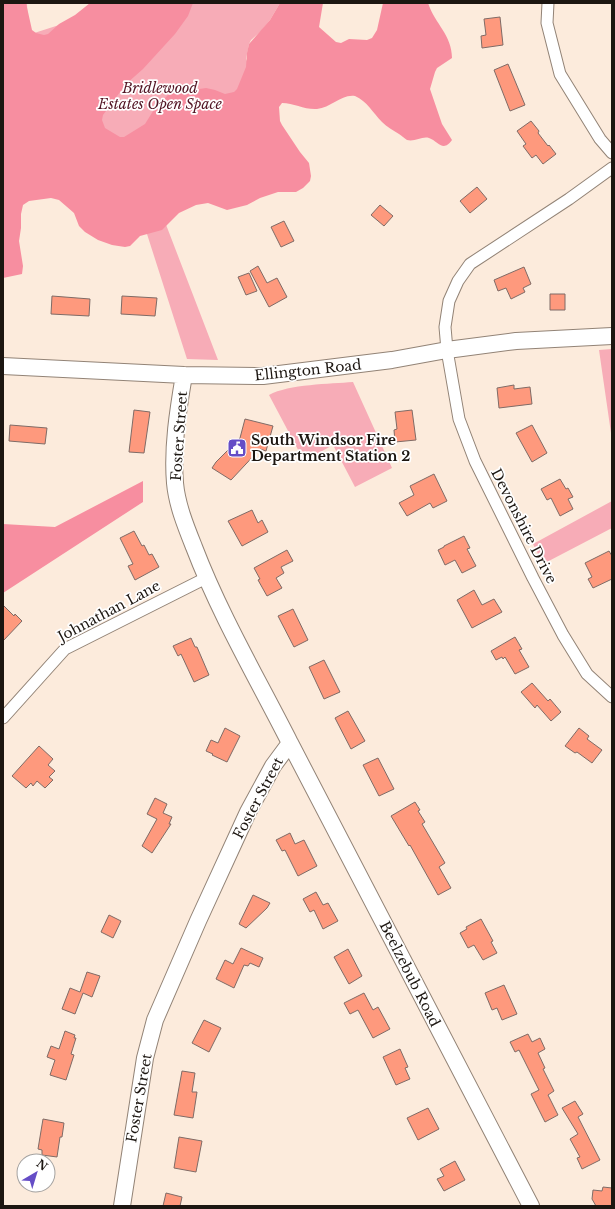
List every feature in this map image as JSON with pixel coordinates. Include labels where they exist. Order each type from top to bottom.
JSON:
[{"type":"street","points":[[548,3],[547,23],[560,74],[600,139],[612,153]]},
{"type":"street","name":"Devonshire Drive","points":[[612,168],[569,199],[470,264],[458,281],[449,301],[445,327],[447,350],[459,419],[475,461],[563,635],[587,674],[612,697]]},
{"type":"street","name":"Ellington Road","points":[[3,366],[184,375],[263,376],[392,360],[447,350],[516,341],[612,336]]},
{"type":"street","name":"Foster Street","points":[[122,1206],[145,1058],[155,1020],[248,812],[272,766],[290,743],[206,578],[182,516],[175,484],[180,397],[184,375]]},
{"type":"street","name":"Johnathan Lane","points":[[3,718],[65,649],[206,578]]},
{"type":"street","name":"Beelzebub Road","points":[[290,743],[531,1206]]},
{"type":"green space","name":"Bridlewood Estates Open Space","points":[[3,3],[27,3],[28,35],[112,8],[114,3],[280,3],[270,20],[251,40],[246,59],[285,147],[160,209],[218,360],[187,359],[131,184]]},
{"type":"green space","points":[[612,349],[612,440],[599,350]]},
{"type":"green space","points":[[353,382],[392,468],[355,487],[333,445],[304,461],[269,395],[277,391],[298,387]]},
{"type":"green space","points":[[612,501],[612,528],[543,564],[533,544]]},
{"type":"shaded area","points":[[3,3],[26,3],[32,30],[36,33],[44,35],[48,34],[59,24],[75,15],[90,3],[193,3],[188,16],[175,34],[143,69],[126,84],[103,115],[102,120],[105,128],[120,137],[124,137],[145,124],[155,108],[168,95],[206,88],[225,94],[234,92],[237,89],[246,67],[249,44],[270,20],[280,3],[323,3],[319,27],[336,42],[341,43],[349,39],[367,40],[372,38],[377,30],[383,3],[428,3],[446,36],[451,50],[452,58],[437,68],[430,89],[442,124],[452,140],[446,146],[443,146],[429,138],[407,140],[384,124],[366,104],[355,96],[345,97],[317,109],[282,103],[279,107],[280,121],[309,163],[311,176],[310,181],[303,188],[296,192],[278,192],[260,198],[247,205],[227,210],[208,203],[196,205],[179,213],[162,230],[140,236],[130,246],[125,247],[112,245],[98,240],[85,232],[79,226],[74,213],[59,200],[51,198],[29,201],[23,205],[21,214],[19,241],[23,266],[22,274],[3,278]]},
{"type":"shaded area","points":[[143,481],[143,502],[3,593],[3,524],[55,527]]},
{"type":"building","points":[[500,17],[503,45],[482,48],[481,36],[486,35],[484,19]]},
{"type":"building","points":[[508,64],[525,105],[510,111],[494,70]]},
{"type":"building","points":[[531,121],[539,131],[538,133],[556,154],[543,164],[536,155],[532,158],[523,146],[526,144],[517,131]]},
{"type":"building","points":[[477,187],[487,199],[470,213],[460,201]]},
{"type":"building","points":[[380,205],[393,216],[384,226],[371,215]]},
{"type":"building","points":[[284,221],[294,241],[281,247],[271,227]]},
{"type":"building","points":[[258,266],[267,283],[277,278],[287,297],[269,307],[250,271]]},
{"type":"building","points":[[524,267],[531,284],[523,288],[525,292],[511,299],[506,288],[498,291],[494,280]]},
{"type":"building","points":[[249,273],[257,291],[246,295],[238,277]]},
{"type":"building","points":[[550,294],[565,294],[565,310],[550,310]]},
{"type":"building","points":[[52,296],[90,299],[89,316],[51,314]]},
{"type":"building","points":[[122,296],[157,298],[155,316],[121,314]]},
{"type":"building","points":[[514,385],[514,389],[530,387],[532,404],[499,408],[497,388]]},
{"type":"building","points":[[134,410],[150,412],[144,453],[129,452]]},
{"type":"building","points":[[412,410],[416,440],[395,442],[394,430],[397,429],[395,412]]},
{"type":"building","name":"South Windsor Fire Department Station 2","points":[[245,419],[273,426],[266,451],[260,449],[231,480],[212,468],[240,438]]},
{"type":"building","points":[[10,425],[47,428],[45,444],[9,441]]},
{"type":"building","points":[[532,425],[547,453],[532,462],[516,433]]},
{"type":"building","points":[[434,474],[447,501],[433,508],[430,503],[407,516],[399,503],[414,495],[410,486]]},
{"type":"building","points":[[560,479],[566,489],[568,488],[573,497],[568,499],[573,509],[560,516],[551,498],[547,500],[541,489]]},
{"type":"building","points":[[252,510],[258,523],[262,520],[268,532],[242,546],[228,521]]},
{"type":"building","points":[[134,531],[142,546],[144,545],[149,555],[152,554],[159,567],[135,580],[128,566],[133,564],[120,538]]},
{"type":"building","points":[[464,536],[470,548],[467,549],[476,566],[462,573],[455,560],[445,565],[438,550]]},
{"type":"building","points":[[287,550],[293,561],[281,567],[284,573],[276,578],[282,588],[267,596],[258,580],[260,579],[254,568]]},
{"type":"building","points":[[609,551],[612,556],[612,579],[593,588],[588,579],[592,577],[585,563]]},
{"type":"building","points":[[474,590],[482,605],[494,599],[502,612],[472,628],[457,600]]},
{"type":"building","points":[[3,605],[14,616],[15,614],[22,621],[3,641]]},
{"type":"building","points":[[293,609],[308,640],[294,647],[278,616]]},
{"type":"building","points":[[515,637],[522,649],[519,650],[529,667],[515,674],[505,657],[503,659],[502,657],[496,660],[491,651]]},
{"type":"building","points":[[191,638],[195,647],[197,647],[209,675],[194,682],[181,654],[178,656],[173,646]]},
{"type":"building","points":[[324,660],[340,692],[324,699],[309,667]]},
{"type":"building","points":[[532,683],[548,701],[550,699],[561,712],[551,721],[537,705],[535,708],[521,692]]},
{"type":"building","points":[[348,711],[365,741],[351,749],[335,718]]},
{"type":"building","points":[[225,728],[240,736],[227,762],[206,751],[211,740],[218,743]]},
{"type":"building","points":[[579,728],[589,736],[587,739],[602,750],[592,763],[577,752],[575,753],[565,746]]},
{"type":"building","points":[[39,746],[53,759],[48,765],[55,771],[49,777],[53,780],[45,788],[37,781],[33,786],[31,783],[26,788],[12,776]]},
{"type":"building","points":[[378,758],[394,789],[379,796],[363,765]]},
{"type":"building","points":[[155,798],[167,804],[163,813],[172,817],[169,824],[171,824],[152,853],[142,846],[157,819],[147,814]]},
{"type":"building","points":[[415,802],[420,810],[418,811],[425,822],[422,824],[445,863],[439,867],[451,888],[438,895],[410,845],[409,846],[391,816]]},
{"type":"building","points":[[290,833],[295,844],[304,840],[317,866],[298,876],[285,850],[282,851],[276,840]]},
{"type":"building","points":[[316,892],[323,905],[328,903],[338,921],[323,929],[314,910],[310,912],[303,899]]},
{"type":"building","points":[[253,895],[270,903],[267,908],[246,928],[239,924]]},
{"type":"building","points":[[109,915],[121,921],[113,938],[101,932]]},
{"type":"building","points":[[481,919],[493,941],[491,942],[497,953],[483,960],[474,945],[468,948],[460,933],[467,929],[466,927]]},
{"type":"building","points":[[241,948],[263,958],[259,967],[250,963],[248,966],[244,965],[234,988],[216,979],[225,960],[233,964]]},
{"type":"building","points":[[348,949],[362,976],[349,984],[334,957]]},
{"type":"building","points":[[87,972],[100,976],[92,997],[83,993],[75,1014],[62,1009],[70,988],[80,992]]},
{"type":"building","points":[[504,985],[517,1014],[502,1020],[497,1008],[492,1010],[485,993]]},
{"type":"building","points":[[364,993],[373,1010],[378,1007],[390,1029],[373,1038],[358,1010],[350,1014],[344,1003]]},
{"type":"building","points":[[204,1020],[221,1028],[209,1052],[192,1043]]},
{"type":"building","points":[[65,1031],[75,1035],[74,1038],[76,1038],[71,1054],[74,1055],[66,1080],[50,1075],[55,1060],[47,1057],[51,1046],[59,1049]]},
{"type":"building","points":[[528,1034],[532,1042],[540,1038],[545,1049],[538,1053],[545,1068],[543,1069],[554,1091],[548,1095],[558,1115],[545,1122],[531,1094],[539,1090],[519,1050],[515,1052],[510,1042]]},
{"type":"building","points":[[400,1049],[408,1067],[405,1068],[410,1079],[396,1085],[383,1057]]},
{"type":"building","points":[[182,1071],[195,1073],[192,1092],[197,1092],[193,1118],[174,1115]]},
{"type":"building","points":[[575,1101],[583,1114],[578,1117],[600,1160],[582,1169],[577,1158],[580,1157],[570,1139],[578,1134],[562,1108]]},
{"type":"building","points":[[428,1108],[439,1129],[418,1140],[407,1118]]},
{"type":"building","points":[[43,1119],[64,1123],[57,1157],[56,1153],[42,1153],[42,1150],[38,1149]]},
{"type":"building","points":[[179,1137],[202,1141],[196,1172],[174,1168]]},
{"type":"building","points":[[455,1161],[465,1180],[444,1191],[437,1179],[444,1176],[440,1169]]},
{"type":"building","points":[[603,1187],[612,1188],[612,1206],[596,1206],[592,1199],[593,1190],[602,1191]]},
{"type":"building","points":[[166,1193],[182,1197],[180,1206],[163,1206]]},
{"type":"place","name":"South Windsor Fire Department Station 2","points":[[237,448]]}]
